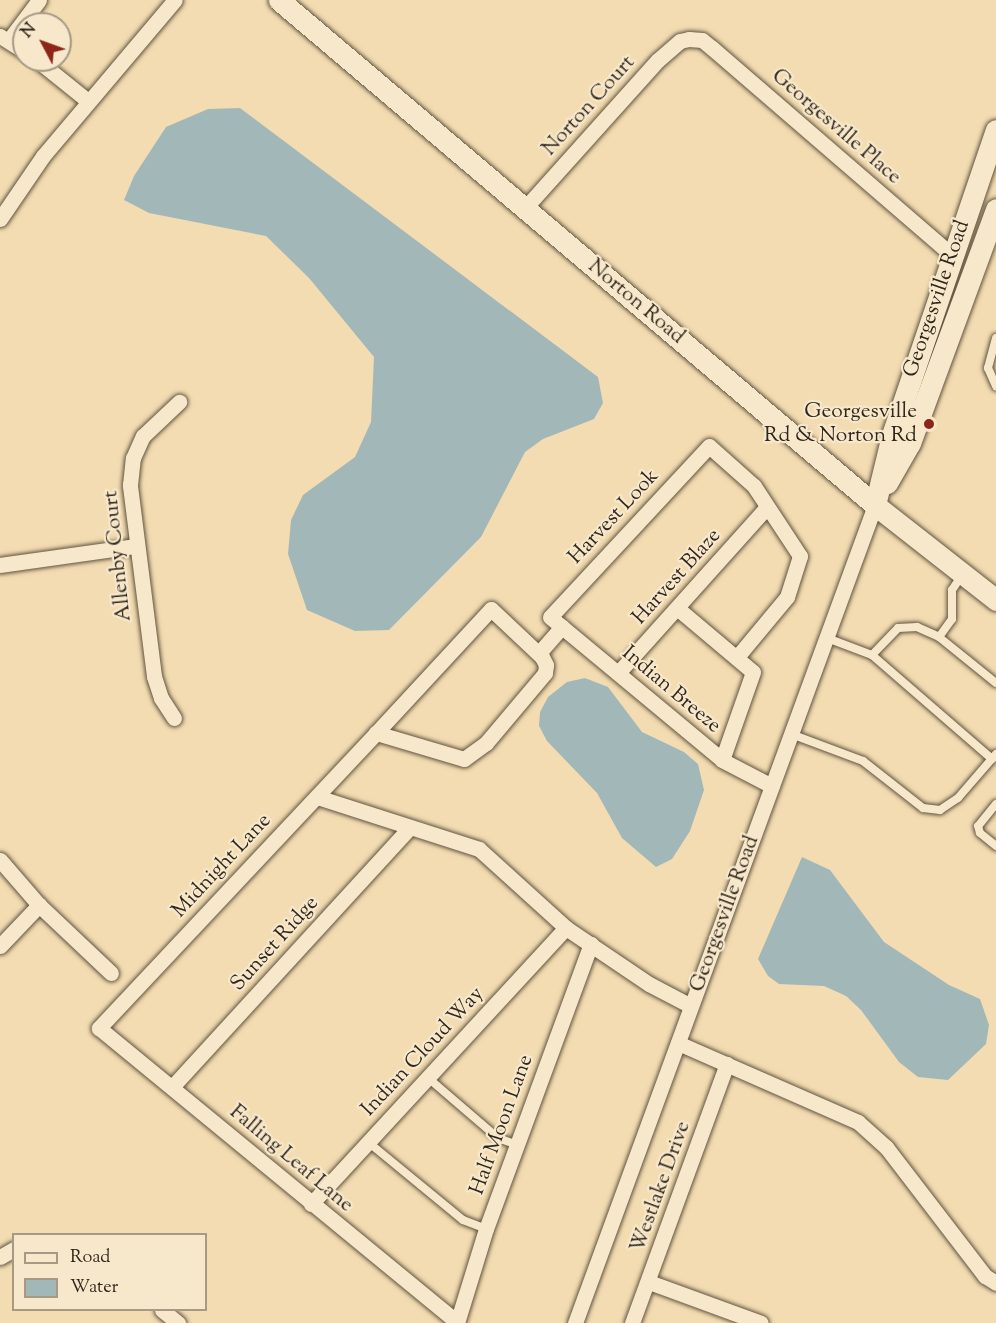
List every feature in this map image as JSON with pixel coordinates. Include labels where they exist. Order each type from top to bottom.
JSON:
[{"type":"main road","name":"Norton Road","points":[[279,0],[875,505],[963,574],[995,596]]},
{"type":"main road","name":"Georgesville Road","points":[[875,505],[892,435],[996,130]]},
{"type":"main road","name":"Georgesville Road","points":[[875,505],[910,443],[996,209]]},
{"type":"street","points":[[5,38],[39,0]]},
{"type":"street","points":[[1,216],[43,156],[175,0]]},
{"type":"street","name":"Norton Court","points":[[525,208],[658,60],[680,40],[689,39]]},
{"type":"street","name":"Georgesville Place","points":[[689,39],[702,40],[712,48],[952,255]]},
{"type":"street","points":[[52,72],[88,102]]},
{"type":"street","name":"Allenby Court","points":[[174,718],[161,698],[154,676],[131,513],[133,458],[143,436],[179,402]]},
{"type":"street","name":"Harvest Look","points":[[556,622],[709,446],[754,486],[766,507]]},
{"type":"street","name":"Georgesville Road","points":[[575,1323],[875,505]]},
{"type":"street","points":[[737,657],[787,597],[800,556],[766,507]]},
{"type":"street","name":"Harvest Blaze","points":[[618,674],[766,507]]},
{"type":"street","points":[[0,565],[136,546]]},
{"type":"street","points":[[677,608],[753,672],[752,683],[722,759]]},
{"type":"street","name":"Midnight Lane","points":[[99,1028],[491,609],[539,653]]},
{"type":"street","points":[[376,733],[464,759],[486,743],[545,673],[546,665],[539,653],[556,622]]},
{"type":"street","name":"Indian Breeze","points":[[556,622],[722,759],[772,786]]},
{"type":"street","points":[[317,796],[408,829],[478,849],[566,928],[649,984],[692,1006]]},
{"type":"street","name":"Sunset Ridge","points":[[172,1087],[408,829]]},
{"type":"street","points":[[0,860],[39,905],[111,973]]},
{"type":"street","points":[[0,946],[39,905]]},
{"type":"street","name":"Indian Cloud Way","points":[[311,1204],[566,928]]},
{"type":"street","name":"Half Moon Lane","points":[[457,1323],[486,1229],[591,944]]},
{"type":"street","name":"Falling Leaf Lane","points":[[99,1028],[457,1323]]},
{"type":"street","points":[[678,1043],[858,1122],[886,1147],[985,1276],[996,1283]]},
{"type":"street","name":"Westlake Drive","points":[[632,1323],[649,1282],[727,1064]]},
{"type":"street","points":[[649,1282],[761,1323]]},
{"type":"street","points":[[163,1311],[178,1323]]},
{"type":"lane","points":[[996,338],[992,368],[996,386]]},
{"type":"lane","points":[[939,637],[952,620],[952,590],[963,574]]},
{"type":"lane","points":[[872,655],[897,628],[917,627],[939,637],[996,683]]},
{"type":"lane","points":[[791,734],[863,761],[923,808],[939,810],[958,798],[994,756],[872,655],[827,638]]},
{"type":"lane","points":[[996,804],[978,826],[981,833],[996,846]]},
{"type":"lane","points":[[427,1077],[498,1138],[517,1145]]},
{"type":"lane","points":[[368,1142],[462,1220],[486,1229]]},
{"type":"water","points":[[240,108],[598,377],[603,403],[594,419],[543,439],[525,452],[481,537],[389,630],[355,631],[307,610],[288,554],[291,520],[303,495],[355,457],[371,422],[374,357],[309,278],[266,236],[149,213],[124,200],[134,176],[166,127],[208,109]]},
{"type":"water","points":[[585,678],[608,687],[642,732],[684,752],[698,764],[704,790],[690,831],[672,859],[656,867],[622,838],[597,793],[547,741],[539,726],[540,712],[548,697],[567,682]]},
{"type":"water","points":[[802,857],[830,870],[884,942],[949,985],[980,999],[989,1025],[986,1044],[948,1080],[918,1077],[899,1062],[861,1010],[846,996],[824,986],[779,984],[768,976],[758,959]]},
{"type":"place","name":"Georgesville Rd & Norton Rd","points":[[929,424]]}]
